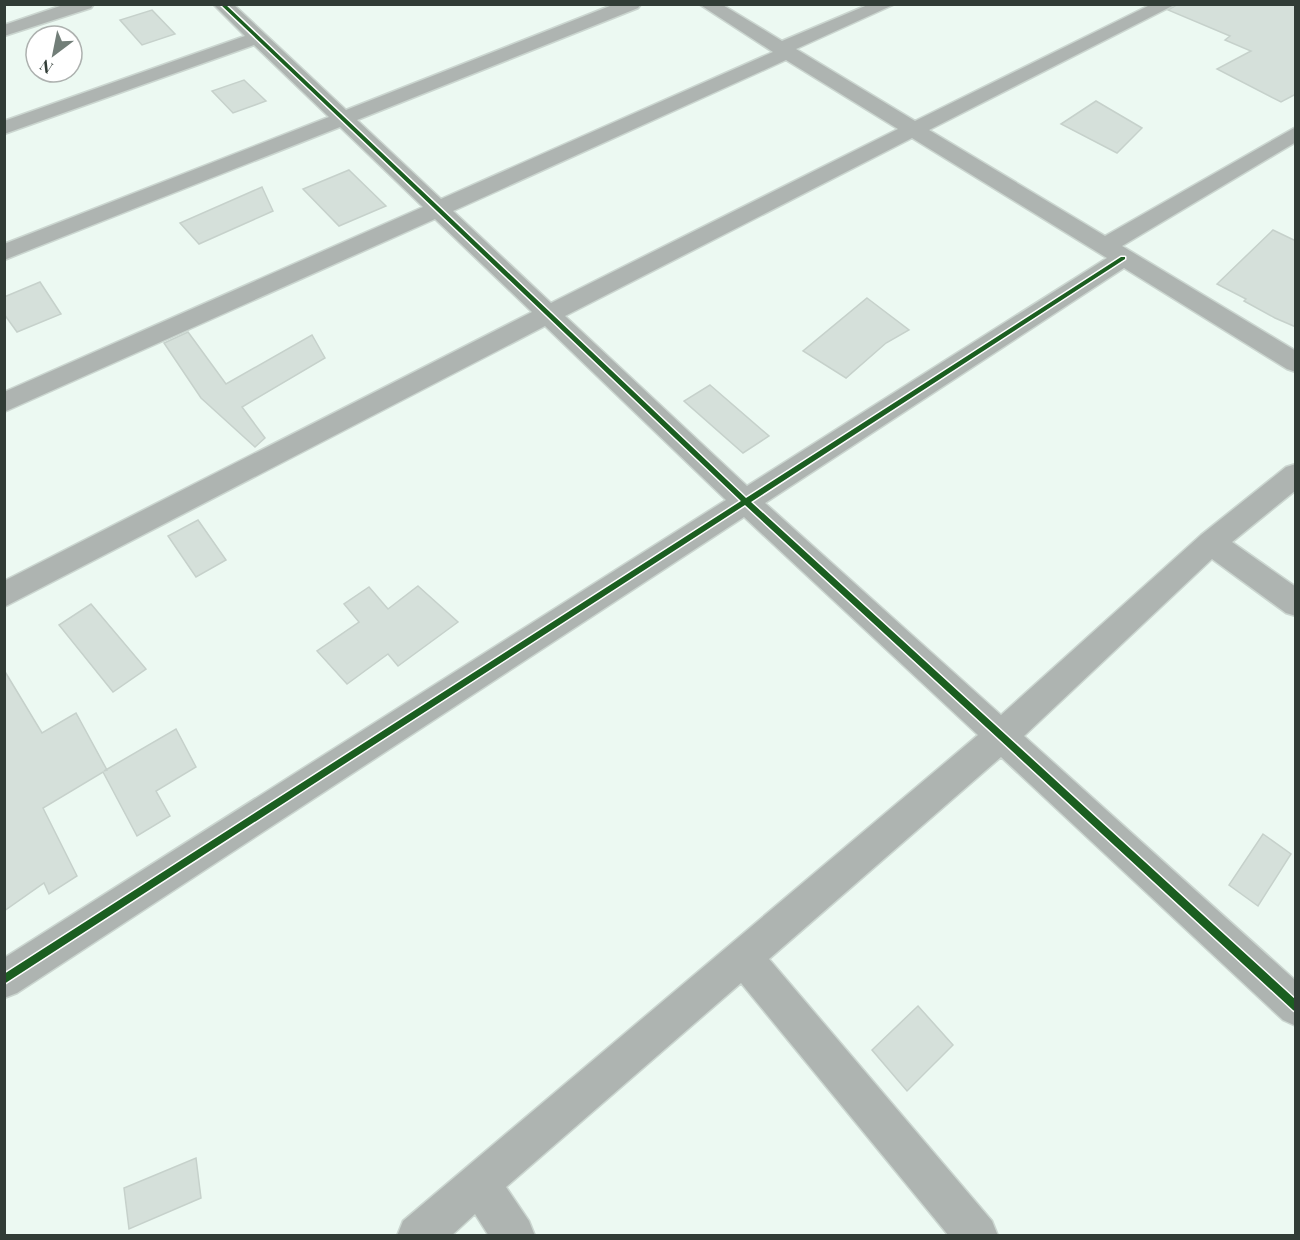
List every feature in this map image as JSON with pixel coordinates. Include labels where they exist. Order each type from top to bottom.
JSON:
[{"type":"street","points":[[4,31],[85,4]]},
{"type":"street","points":[[222,4],[342,121],[744,500],[1296,1006]]},
{"type":"street","points":[[4,253],[342,121],[632,4]]},
{"type":"street","points":[[708,4],[1296,363]]},
{"type":"street","points":[[4,404],[885,4]]},
{"type":"street","points":[[4,595],[546,314],[912,129],[1167,4]]},
{"type":"street","points":[[4,128],[257,38]]},
{"type":"street","points":[[4,980],[744,500],[1296,133]]},
{"type":"street","points":[[418,1236],[1002,735],[1211,543],[1296,474]]},
{"type":"street","points":[[1211,543],[1296,604]]},
{"type":"street","points":[[743,957],[976,1236]]},
{"type":"street","points":[[480,1183],[514,1236]]},
{"type":"building","points":[[1178,4],[1296,4],[1296,94],[1281,102],[1217,69],[1251,51],[1225,40],[1230,36],[1168,10]]},
{"type":"building","points":[[152,10],[175,34],[142,45],[120,20]]},
{"type":"building","points":[[244,80],[266,101],[233,113],[212,91]]},
{"type":"building","points":[[1096,101],[1142,128],[1117,153],[1061,124]]},
{"type":"building","points":[[349,170],[386,206],[339,226],[303,189]]},
{"type":"building","points":[[262,187],[273,211],[199,244],[180,223]]},
{"type":"building","points":[[1273,230],[1296,241],[1296,327],[1275,318],[1217,284]]},
{"type":"building","points":[[40,282],[61,314],[17,332],[4,314],[4,297]]},
{"type":"building","points":[[867,298],[909,330],[886,343],[846,378],[803,351]]},
{"type":"building","points":[[188,332],[226,384],[312,335],[325,358],[242,407],[265,438],[255,447],[201,398],[164,343]]},
{"type":"building","points":[[710,385],[769,436],[743,453],[684,401]]},
{"type":"building","points":[[198,520],[226,560],[196,577],[168,536]]},
{"type":"building","points":[[418,586],[458,622],[398,666],[388,654],[347,684],[317,651],[359,622],[344,604],[369,587],[388,609]]},
{"type":"building","points":[[91,604],[146,669],[113,692],[59,625]]},
{"type":"building","points":[[4,670],[42,733],[76,713],[107,769],[176,729],[196,767],[156,791],[170,816],[137,836],[103,772],[43,808],[77,876],[49,894],[44,883],[4,911]]},
{"type":"building","points":[[1263,834],[1291,854],[1258,906],[1229,885]]},
{"type":"building","points":[[918,1006],[953,1045],[907,1091],[872,1050]]},
{"type":"building","points":[[196,1158],[201,1198],[129,1229],[124,1188]]},
{"type":"cycle path","points":[[222,4],[744,500],[1296,1007]]},
{"type":"cycle path","points":[[4,980],[1123,258]]}]
